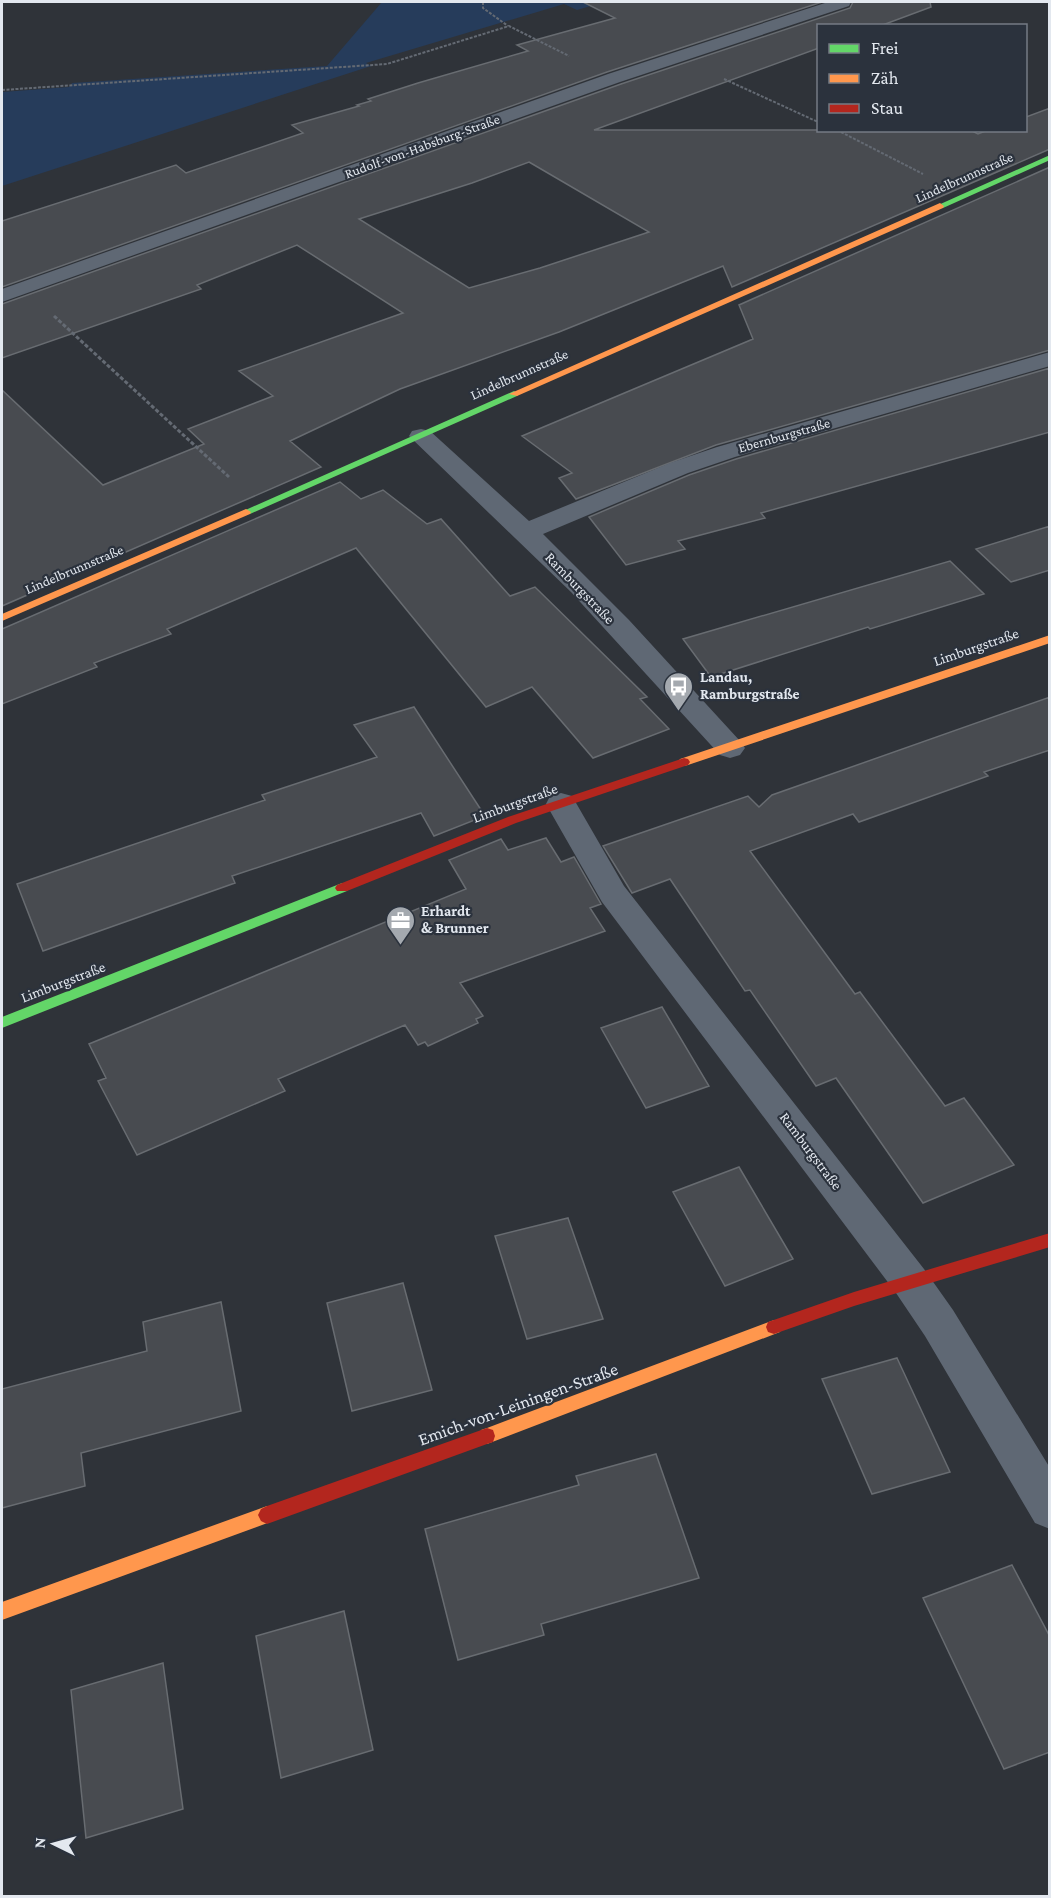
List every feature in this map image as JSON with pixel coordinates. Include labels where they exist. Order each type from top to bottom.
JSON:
[{"type":"street","name":"Rudolf-von-Habsburg-Straße","points":[[2,296],[614,78],[843,2]]},
{"type":"street","name":"Lindelbrunnstraße","points":[[2,618],[1050,157]]},
{"type":"street","name":"Ebernburgstraße","points":[[526,532],[679,468],[726,452],[1050,359]]},
{"type":"street","name":"Ramburgstraße","points":[[420,436],[526,532],[691,704],[730,748]]},
{"type":"street","name":"Limburgstraße","points":[[2,1023],[512,820],[1050,639]]},
{"type":"street","name":"Ramburgstraße","points":[[561,804],[613,894],[910,1281],[939,1323],[1050,1508]]},
{"type":"street","name":"Emich-von-Leiningen-Straße","points":[[2,1611],[534,1419],[728,1343],[910,1281],[1050,1240]]},
{"type":"path","points":[[483,2],[483,8],[509,26],[614,78]]},
{"type":"path","points":[[2,90],[387,64],[509,26]]},
{"type":"path","points":[[676,57],[817,121]]},
{"type":"path","points":[[841,132],[963,196]]},
{"type":"path","points":[[51,314],[261,506]]},
{"type":"shaded area","points":[[382,2],[604,2],[577,10],[564,4],[366,63],[371,66],[2,186],[2,92],[69,87],[72,83],[327,66]]},
{"type":"building","points":[[583,2],[822,2],[607,72],[2,287],[2,221],[176,165],[186,173],[303,133],[292,125],[359,106],[357,105],[371,101],[368,99],[418,83],[528,51],[517,45],[615,18]]},
{"type":"building","points":[[853,2],[930,2],[931,7],[885,24],[817,24],[817,49],[594,130],[817,130],[817,132],[974,132],[978,134],[1027,132],[1027,117],[1050,108],[1050,149],[732,287],[723,266],[559,332],[400,389],[290,441],[321,467],[2,606],[2,390],[103,485],[204,444],[188,429],[273,396],[239,371],[403,313],[297,245],[197,285],[201,289],[2,358],[2,304],[621,84],[850,8]],"holes":[[[529,162],[649,232],[540,268],[469,288],[359,219]]]},
{"type":"building","points":[[1050,167],[1050,350],[716,445],[576,499],[559,478],[572,473],[522,436],[753,339],[739,305]]},
{"type":"building","points":[[1050,368],[1050,432],[761,513],[765,518],[678,541],[685,549],[626,565],[589,517],[689,475],[736,459]]},
{"type":"building","points":[[340,482],[361,499],[383,490],[427,524],[441,519],[510,596],[535,587],[647,697],[640,699],[669,729],[593,758],[532,687],[486,707],[356,548],[167,629],[171,634],[94,663],[97,667],[2,704],[2,629]]},
{"type":"building","points":[[1050,526],[1050,570],[1011,582],[976,549]]},
{"type":"building","points":[[950,561],[984,594],[870,629],[868,627],[711,677],[683,639]]},
{"type":"building","points":[[1050,697],[1050,750],[984,772],[988,776],[859,822],[853,814],[750,851],[855,994],[860,992],[945,1106],[964,1098],[1014,1165],[923,1203],[836,1078],[816,1086],[750,990],[745,991],[670,879],[632,893],[603,846],[748,796],[759,807],[772,795]]},
{"type":"building","points":[[414,707],[485,816],[434,836],[421,813],[232,876],[235,883],[43,951],[17,884],[265,800],[262,795],[377,757],[354,725]]},
{"type":"building","points":[[546,838],[561,862],[574,857],[601,904],[590,908],[605,931],[460,983],[483,1016],[476,1019],[478,1023],[428,1046],[425,1042],[418,1045],[405,1025],[278,1079],[285,1091],[137,1155],[98,1081],[106,1078],[89,1044],[466,889],[449,860],[501,839],[508,850]]},
{"type":"building","points":[[662,1007],[709,1086],[646,1108],[601,1028]]},
{"type":"building","points":[[739,1167],[793,1259],[725,1286],[673,1192]]},
{"type":"building","points":[[568,1218],[603,1319],[527,1339],[495,1236]]},
{"type":"building","points":[[403,1283],[432,1390],[352,1411],[327,1303]]},
{"type":"building","points":[[221,1302],[241,1411],[81,1453],[85,1486],[2,1508],[2,1389],[147,1351],[143,1322]]},
{"type":"building","points":[[897,1358],[950,1472],[872,1494],[822,1379]]},
{"type":"building","points":[[656,1454],[699,1578],[541,1624],[544,1635],[458,1660],[425,1529],[579,1485],[576,1476]]},
{"type":"building","points":[[1012,1565],[1050,1637],[1050,1752],[1004,1769],[923,1598]]},
{"type":"building","points":[[344,1611],[373,1750],[281,1778],[256,1636]]},
{"type":"building","points":[[163,1663],[183,1809],[86,1838],[71,1690]]},
{"type":"traffic: fast","points":[[940,206],[1050,157]]},
{"type":"traffic: fast","points":[[246,512],[514,394]]},
{"type":"traffic: fast","points":[[2,1023],[342,888]]},
{"type":"traffic: slow","points":[[514,394],[940,206]]},
{"type":"traffic: slow","points":[[2,618],[246,512]]},
{"type":"traffic: slow","points":[[684,762],[1050,639]]},
{"type":"traffic: slow","points":[[487,1436],[774,1327]]},
{"type":"traffic: slow","points":[[2,1611],[267,1515]]},
{"type":"traffic: jam","points":[[342,888],[512,820],[684,762]]},
{"type":"traffic: jam","points":[[774,1327],[854,1299],[1050,1240]]},
{"type":"traffic: jam","points":[[267,1515],[487,1436]]},
{"type":"place","name":"Landau, Ramburgstraße","points":[[679,712]]},
{"type":"place","name":"Erhardt & Brunner","points":[[400,946]]}]
